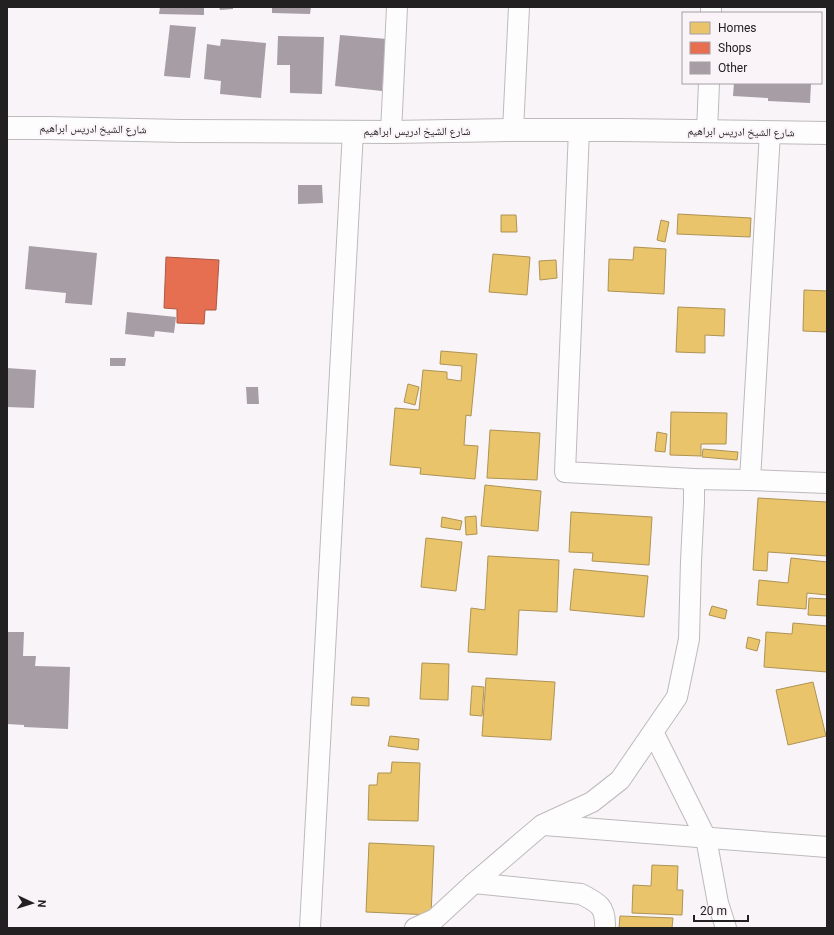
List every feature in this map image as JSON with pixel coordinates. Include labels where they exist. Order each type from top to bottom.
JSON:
[{"type":"street","points":[[390,132],[397,7]]},
{"type":"street","points":[[513,130],[519,7]]},
{"type":"street","points":[[707,131],[709,84]]},
{"type":"street","name":"شارع الشيخ ادريس ابراهيم","points":[[7,128],[180,131],[390,132],[579,130],[827,133]]},
{"type":"street","points":[[579,130],[565,472],[694,480],[750,480],[827,483]]},
{"type":"street","points":[[310,928],[353,131]]},
{"type":"street","points":[[750,480],[770,132]]},
{"type":"street","points":[[414,928],[435,918],[542,825],[592,802],[620,780],[677,697],[689,639],[694,480]]},
{"type":"street","points":[[653,732],[706,838],[718,903],[726,928]]},
{"type":"street","points":[[542,825],[827,847]]},
{"type":"street","points":[[474,883],[581,894],[593,900],[601,908],[606,916],[605,928]]},
{"type":"building: Homes","points":[[678,214],[751,218],[750,237],[677,234]]},
{"type":"building: Homes","points":[[501,215],[516,215],[517,232],[501,232]]},
{"type":"building: Homes","points":[[661,220],[669,222],[665,242],[657,240]]},
{"type":"building: Homes","points":[[634,247],[666,249],[664,294],[608,291],[609,259],[633,260]]},
{"type":"building: Homes","points":[[493,254],[530,257],[527,295],[489,292]]},
{"type":"building: Homes","points":[[556,260],[557,278],[540,280],[539,261]]},
{"type":"building: Homes","points":[[804,290],[827,291],[827,332],[803,331]]},
{"type":"building: Homes","points":[[678,307],[725,309],[724,336],[705,335],[705,353],[676,352]]},
{"type":"building: Homes","points":[[441,351],[477,354],[471,416],[466,415],[464,445],[478,446],[475,479],[420,474],[421,468],[390,465],[395,408],[419,410],[423,370],[447,372],[447,379],[461,381],[462,366],[440,364]]},
{"type":"building: Homes","points":[[408,384],[419,387],[415,405],[404,402]]},
{"type":"building: Homes","points":[[671,412],[727,413],[726,444],[701,444],[701,456],[670,455]]},
{"type":"building: Homes","points":[[490,430],[540,433],[537,480],[487,478]]},
{"type":"building: Homes","points":[[657,432],[667,434],[665,452],[655,451]]},
{"type":"building: Homes","points":[[703,449],[738,452],[737,460],[702,457]]},
{"type":"building: Homes","points":[[485,485],[541,491],[538,531],[481,526]]},
{"type":"building: Homes","points":[[758,498],[827,502],[827,556],[768,552],[767,571],[753,570]]},
{"type":"building: Homes","points":[[571,512],[652,517],[649,565],[592,561],[593,553],[569,552]]},
{"type":"building: Homes","points":[[476,516],[477,534],[466,535],[465,517]]},
{"type":"building: Homes","points":[[442,517],[462,521],[460,530],[441,527]]},
{"type":"building: Homes","points":[[426,538],[462,542],[456,591],[421,587]]},
{"type":"building: Homes","points":[[488,556],[559,560],[557,612],[519,610],[517,655],[468,652],[471,608],[485,610]]},
{"type":"building: Homes","points":[[791,558],[827,562],[827,595],[807,593],[806,609],[757,605],[759,580],[788,583]]},
{"type":"building: Homes","points":[[574,569],[648,576],[644,617],[570,610]]},
{"type":"building: Homes","points":[[809,598],[827,599],[827,616],[808,615]]},
{"type":"building: Homes","points":[[712,606],[727,610],[725,619],[709,615]]},
{"type":"building: Homes","points":[[793,623],[827,626],[827,672],[764,667],[766,632],[792,634]]},
{"type":"building: Homes","points":[[748,637],[760,640],[757,651],[746,648]]},
{"type":"building: Homes","points":[[422,663],[449,664],[448,700],[420,699]]},
{"type":"building: Homes","points":[[486,678],[555,682],[551,740],[482,736]]},
{"type":"building: Homes","points":[[813,682],[826,736],[788,745],[776,690]]},
{"type":"building: Homes","points":[[472,686],[484,687],[482,716],[470,715]]},
{"type":"building: Homes","points":[[352,697],[369,698],[369,706],[351,705]]},
{"type":"building: Homes","points":[[390,736],[419,739],[418,750],[388,746]]},
{"type":"building: Homes","points":[[392,762],[420,763],[418,821],[368,820],[369,785],[377,785],[378,773],[391,773]]},
{"type":"building: Homes","points":[[369,843],[434,846],[431,915],[366,912]]},
{"type":"building: Homes","points":[[652,865],[678,866],[677,890],[683,890],[682,915],[632,913],[633,885],[651,886]]},
{"type":"building: Homes","points":[[620,916],[673,918],[672,928],[619,928]]},
{"type":"building: Shops","points":[[166,257],[219,260],[216,310],[205,310],[204,324],[177,323],[177,309],[164,308]]},
{"type":"building: Other","points":[[160,7],[204,7],[204,15],[159,14]]},
{"type":"building: Other","points":[[219,7],[233,7],[233,9],[220,10]]},
{"type":"building: Other","points":[[272,7],[311,7],[310,14],[272,13]]},
{"type":"building: Other","points":[[170,25],[196,27],[190,78],[164,76]]},
{"type":"building: Other","points":[[340,35],[387,39],[382,91],[335,86]]},
{"type":"building: Other","points":[[278,36],[324,37],[322,94],[290,93],[290,65],[277,65]]},
{"type":"building: Other","points":[[221,39],[266,43],[261,98],[220,94],[221,81],[204,79],[207,44],[220,46]]},
{"type":"building: Other","points":[[734,84],[811,84],[810,103],[768,101],[768,98],[733,96]]},
{"type":"building: Other","points":[[298,185],[322,185],[323,203],[298,204]]},
{"type":"building: Other","points":[[29,246],[97,253],[92,305],[65,303],[66,293],[25,289]]},
{"type":"building: Other","points":[[127,312],[176,317],[174,333],[155,331],[154,337],[125,334]]},
{"type":"building: Other","points":[[110,358],[126,358],[125,366],[110,366]]},
{"type":"building: Other","points":[[7,368],[36,370],[34,408],[7,407]]},
{"type":"building: Other","points":[[246,387],[258,387],[259,404],[247,404]]},
{"type":"building: Other","points":[[7,632],[24,632],[23,656],[36,656],[35,666],[70,667],[68,729],[24,727],[24,725],[7,724]]}]
